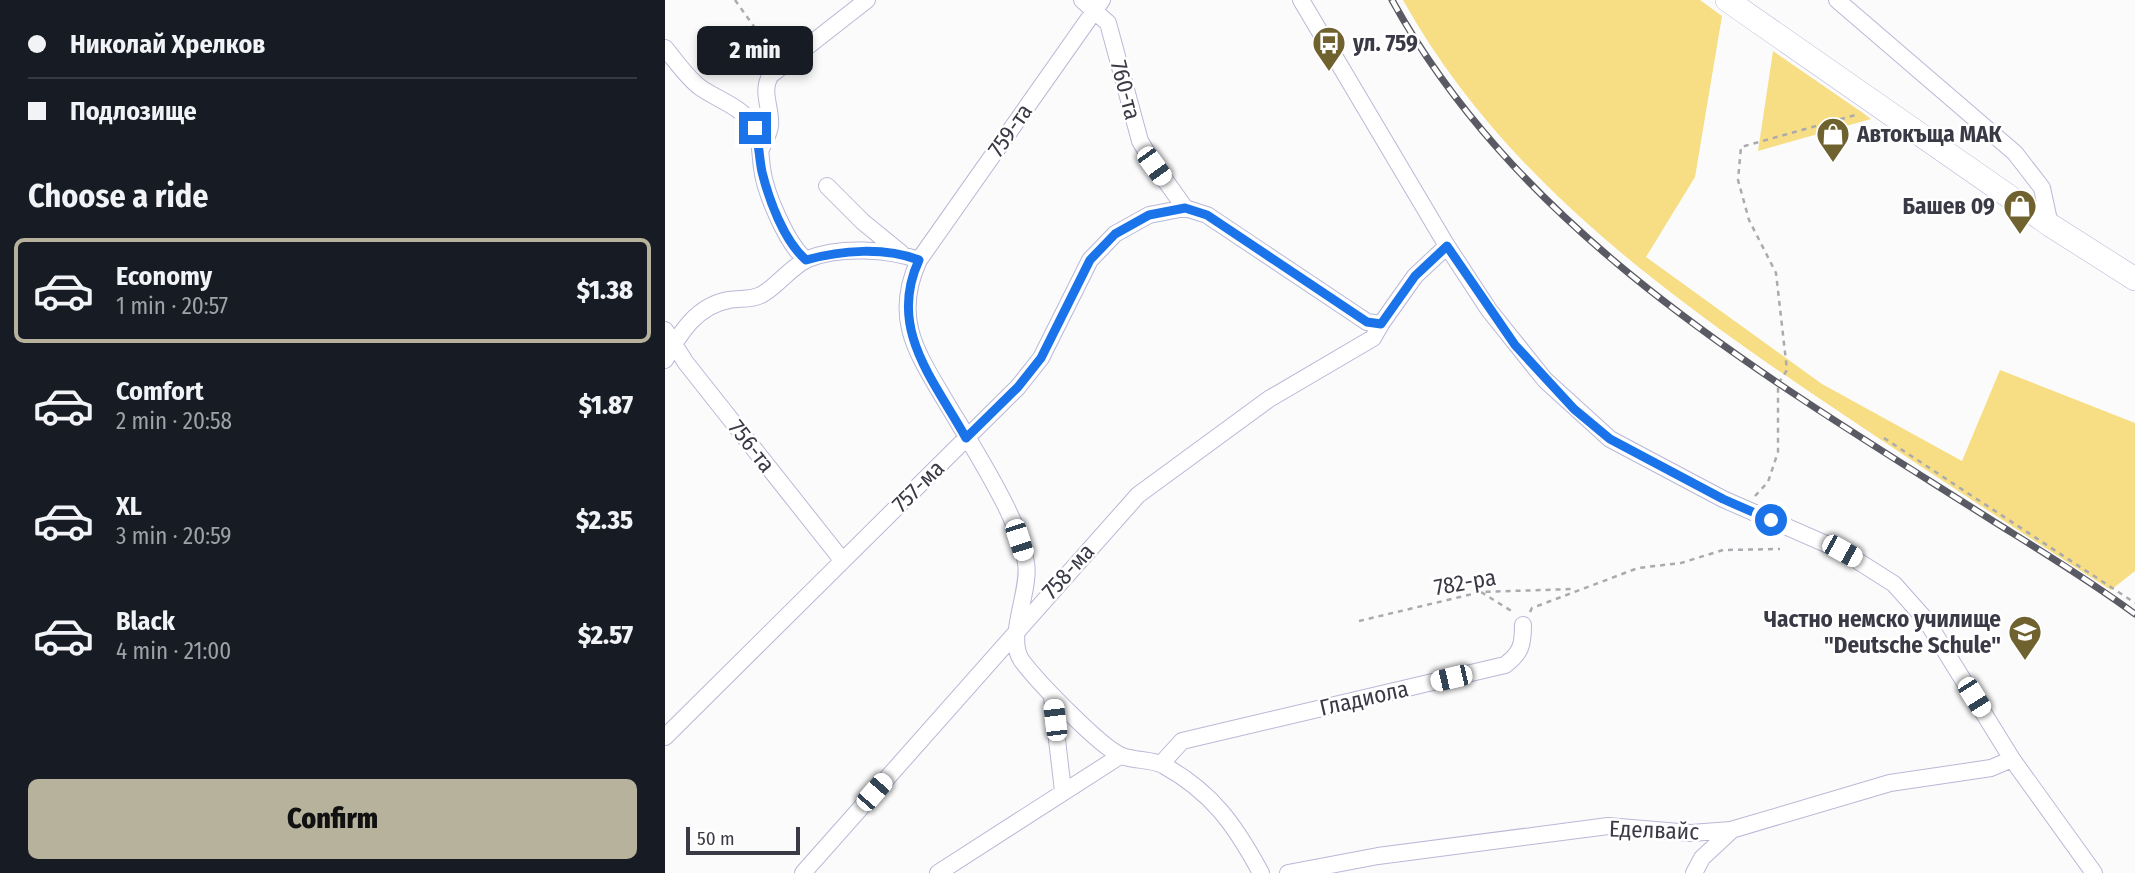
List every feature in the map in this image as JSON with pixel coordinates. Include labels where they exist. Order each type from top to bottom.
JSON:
[{"type":"highway","points":[[1727,0],[2050,225],[2131,273]]},
{"type":"street","points":[[761,149],[770,126],[766,92],[768,78],[867,0]]},
{"type":"street","points":[[1081,0],[1099,5]]},
{"type":"street","points":[[1301,0],[1447,246],[1515,345],[1574,409],[1610,439],[1723,499],[1842,551],[1894,584],[1926,620],[2012,759],[2094,873]]},
{"type":"street","points":[[1837,0],[2015,153],[2042,188],[2050,225]]},
{"type":"street","name":"760-та","points":[[1099,5],[1108,23],[1140,141],[1185,208]]},
{"type":"street","name":"759-та","points":[[1017,629],[1024,597],[1027,563],[1011,517],[921,363],[908,317],[909,282],[919,260],[1099,5]]},
{"type":"street","points":[[665,48],[694,82],[747,118],[755,128],[761,149],[762,171],[785,234],[794,249],[806,260]]},
{"type":"street","points":[[827,186],[863,222],[901,253],[919,260]]},
{"type":"street","points":[[1185,208],[1207,215],[1367,322],[1381,324],[1415,276],[1447,246]]},
{"type":"street","name":"757-ма","points":[[665,737],[1018,387],[1041,358],[1090,260],[1115,234],[1149,215],[1185,208]]},
{"type":"street","points":[[665,360],[670,336],[705,308],[724,301],[761,295],[806,260],[848,252],[901,253]]},
{"type":"street","name":"758-ма","points":[[803,873],[1138,495],[1269,399],[1373,338],[1381,324]]},
{"type":"street","name":"756-та","points":[[670,336],[686,363],[842,560]]},
{"type":"street","name":"Гладиола","points":[[1161,764],[1182,741],[1505,665],[1517,656],[1523,645],[1523,625]]},
{"type":"street","points":[[1017,629],[1020,658],[1052,696],[1120,756],[1161,764],[1217,804],[1238,831],[1261,873]]},
{"type":"street","points":[[1052,696],[1063,791]]},
{"type":"street","points":[[938,873],[1120,756]]},
{"type":"street","name":"Еделвайс","points":[[1288,873],[1378,856],[1608,826],[1691,833],[1731,830],[1890,783],[1991,768],[2012,759]]},
{"type":"street","points":[[1694,873],[1702,858],[1731,830]]},
{"type":"path","points":[[735,0],[760,35],[760,66],[768,78]]},
{"type":"path","points":[[1723,499],[1748,503],[1768,482],[1778,452],[1778,384],[1787,370],[1776,273],[1749,220],[1738,180],[1741,147],[1863,113]]},
{"type":"path","points":[[1884,438],[2135,603]]},
{"type":"path","points":[[1481,592],[1512,611],[1523,625],[1532,608],[1638,568],[1681,563],[1723,550],[1780,549]]},
{"type":"path","name":"782-ра","points":[[1359,621],[1481,592],[1577,589]]},
{"type":"shaded area","points":[[1403,0],[1700,0],[1722,16],[1695,177],[1646,257],[1822,384],[1962,461],[2000,370],[2135,423],[2135,571],[2111,590],[1778,370],[1655,281],[1541,180],[1490,125],[1444,65]]},
{"type":"shaded area","points":[[1773,51],[1863,113],[1871,119],[1758,151]]},
{"type":"railway","points":[[1392,0],[1447,85],[1510,162],[1581,232],[1658,297],[1740,357],[1824,413],[2065,566],[2135,614]]},
{"type":"place","name":"ул. 759","points":[[1329,73]]},
{"type":"place","name":"Автокъща МАК","points":[[1833,164]]},
{"type":"place","name":"Башев 09","points":[[2020,236]]},
{"type":"place","name":"Частно немско училище \"Deutsche Schule\"","points":[[2025,662]]},
{"type":"route","points":[[755,128],[761,149],[762,171],[785,234],[794,249],[806,260],[848,252],[901,253],[919,260],[909,282],[908,317],[921,363],[966,438],[1018,387],[1041,358],[1090,260],[1115,234],[1149,215],[1185,208],[1207,215],[1367,322],[1381,324],[1415,276],[1447,246],[1515,345],[1574,409],[1610,439],[1723,499],[1771,520]]}]
